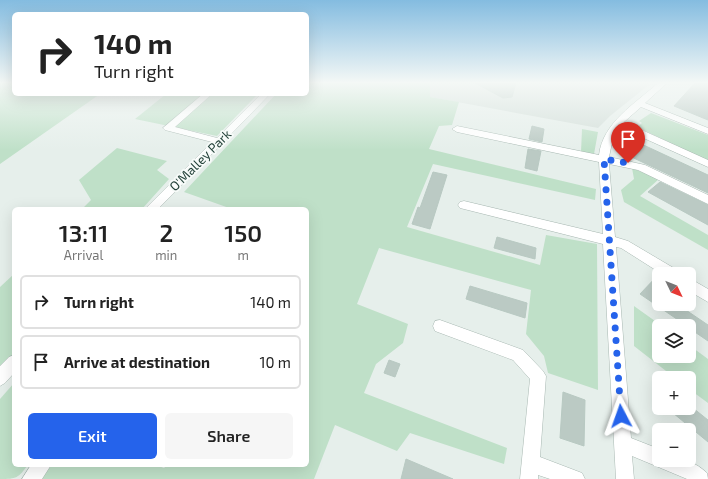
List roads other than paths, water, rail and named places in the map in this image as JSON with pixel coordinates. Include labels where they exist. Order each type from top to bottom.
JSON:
[{"type":"street","points":[[195,105],[168,128],[218,141]]},
{"type":"street","name":"O'Malley Park","points":[[153,207],[254,105]]},
{"type":"street","points":[[625,479],[604,159],[606,141],[609,132],[638,105]]},
{"type":"street","points":[[643,105],[708,131]]},
{"type":"street","points":[[618,123],[708,164]]},
{"type":"street","points":[[457,129],[604,159],[616,160],[641,167],[708,200]]},
{"type":"street","points":[[464,205],[624,244],[661,267]]},
{"type":"street","points":[[696,288],[708,296]]},
{"type":"street","points":[[440,326],[518,355],[538,376],[529,471],[576,479]]},
{"type":"street","points":[[0,378],[12,364]]},
{"type":"street","points":[[623,444],[652,455]]},
{"type":"street","points":[[31,479],[40,467]]},
{"type":"street","points":[[682,467],[692,471],[701,479]]}]
